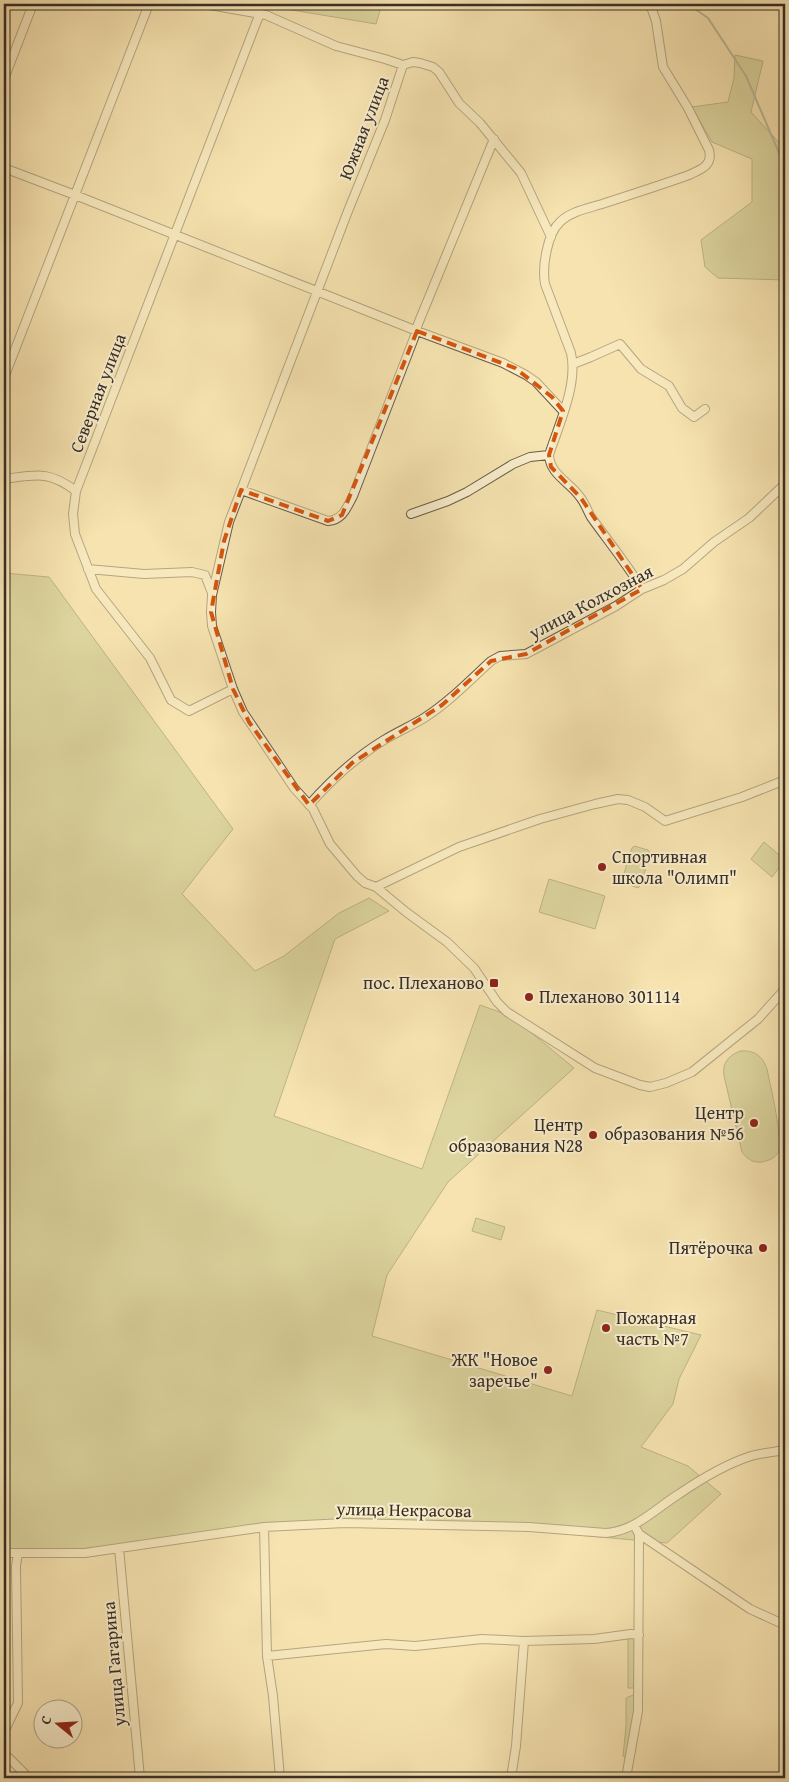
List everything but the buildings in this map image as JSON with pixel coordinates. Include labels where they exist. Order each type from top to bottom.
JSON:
[{"type":"street","points":[[4,79],[33,4]]},
{"type":"street","points":[[5,373],[149,4]]},
{"type":"street","points":[[204,4],[260,13],[273,17],[342,49],[385,59],[403,66]]},
{"type":"street","points":[[642,589],[591,516],[582,498],[552,468],[549,455],[571,385],[573,364],[571,352],[544,278],[544,261],[551,237],[559,223],[572,214],[680,178],[708,164],[711,157],[710,150],[688,108],[663,67],[656,21],[650,4]]},
{"type":"street","name":"Северная улица","points":[[233,689],[189,710],[171,700],[150,658],[96,589],[77,541],[73,514],[76,491],[260,13]]},
{"type":"street","name":"Южная улица","points":[[212,598],[229,522],[403,66],[416,62],[436,69],[460,103],[494,139],[521,173],[551,237]]},
{"type":"street","points":[[241,490],[328,521],[336,520],[342,515],[353,496],[494,139]]},
{"type":"street","points":[[4,168],[76,194],[515,368],[536,382],[563,411]]},
{"type":"street","points":[[573,364],[620,344],[641,368],[669,386],[677,402],[688,414],[695,416],[705,410]]},
{"type":"street","points":[[411,514],[467,492],[513,464],[530,457],[549,455]]},
{"type":"street","points":[[4,479],[48,475],[64,482],[76,491]]},
{"type":"street","name":"улица Колхозная","points":[[309,805],[352,763],[383,741],[424,718],[454,695],[491,661],[500,656],[526,654],[616,606],[642,589],[664,580],[683,568],[714,542],[749,518],[785,484]]},
{"type":"street","points":[[88,569],[144,574],[192,572],[205,575],[212,598],[212,626],[233,689],[249,722],[294,788],[309,805],[337,853],[365,883],[376,888],[448,942],[474,968],[497,1002],[512,1016],[595,1068],[646,1087],[666,1083],[692,1072],[758,1020],[785,989]]},
{"type":"street","points":[[376,888],[460,847],[581,807],[628,800],[645,807],[665,821],[742,797],[785,780]]},
{"type":"street","name":"улица Некрасова","points":[[4,1553],[80,1553],[264,1527],[345,1523],[529,1527],[606,1533],[618,1532],[634,1525],[680,1493],[723,1468],[752,1456],[785,1450]]},
{"type":"street","points":[[626,1778],[638,1712],[638,1534],[634,1525]]},
{"type":"street","points":[[264,1527],[267,1656],[273,1696],[280,1778]]},
{"type":"street","points":[[638,1534],[750,1609],[785,1624]]},
{"type":"street","name":"улица Гагарина","points":[[119,1548],[140,1778]]},
{"type":"street","points":[[4,1732],[18,1702],[16,1566],[18,1553]]},
{"type":"street","points":[[267,1656],[386,1644],[415,1646],[482,1639],[524,1641],[594,1640],[631,1634],[639,1635]]},
{"type":"street","points":[[511,1778],[516,1746],[524,1641]]},
{"type":"street","points":[[4,1753],[29,1778]]},
{"type":"highlighted area","points":[[417,331],[515,368],[552,397],[563,411],[549,455],[551,467],[581,498],[642,589],[526,654],[491,661],[442,705],[352,763],[309,805],[249,722],[233,689],[211,612],[224,541],[241,490],[328,521],[342,515]]},
{"type":"green space","points":[[256,4],[382,4],[376,24]]},
{"type":"green space","points":[[735,55],[763,61],[751,112],[785,149],[785,234],[783,234],[785,239],[785,280],[718,278],[705,267],[701,240],[752,202],[752,159],[712,142],[692,107],[728,102],[734,78]]},
{"type":"green space","points":[[4,573],[49,577],[233,829],[182,894],[255,971],[284,956],[339,913],[369,898],[389,911],[335,939],[274,1116],[422,1169],[480,1005],[511,1016],[574,1068],[448,1182],[387,1275],[372,1336],[572,1396],[597,1310],[701,1335],[679,1379],[673,1404],[641,1447],[688,1466],[721,1494],[667,1543],[478,1526],[283,1526],[104,1548],[4,1550]]},
{"type":"green space","points":[[764,842],[785,860],[772,877],[751,859]]},
{"type":"green space","points":[[634,846],[648,850],[650,853],[641,885],[638,888],[624,883],[622,880]]},
{"type":"green space","points":[[549,879],[605,896],[595,929],[539,912]]},
{"type":"green space","points":[[740,1051],[749,1051],[757,1054],[763,1060],[767,1069],[776,1112],[779,1147],[778,1153],[775,1156],[764,1162],[748,1159],[742,1152],[724,1076],[724,1067],[727,1060]]},
{"type":"green space","points":[[476,1218],[505,1227],[501,1240],[472,1231]]},
{"type":"green space","points":[[628,1638],[635,1638],[634,1688],[628,1688]]},
{"type":"green space","points":[[635,1696],[634,1715],[625,1758],[623,1756],[626,1698]]},
{"type":"waterway","points":[[688,4],[708,18],[746,76],[785,167]]},
{"type":"railway","points":[[780,4],[785,12]]},
{"type":"place","name":"Спортивная школа \"Олимп\"","points":[[602,867]]},
{"type":"place","name":"пос. Плеханово","points":[[494,983]]},
{"type":"place","name":"Плеханово 301114","points":[[529,997]]},
{"type":"place","name":"Центр образования №56","points":[[754,1123]]},
{"type":"place","name":"Центр образования N28","points":[[593,1135]]},
{"type":"place","name":"Пятёрочка","points":[[763,1248]]},
{"type":"place","name":"Пожарная часть №7","points":[[606,1328]]},
{"type":"place","name":"ЖК \"Новое заречье\"","points":[[548,1370]]}]
